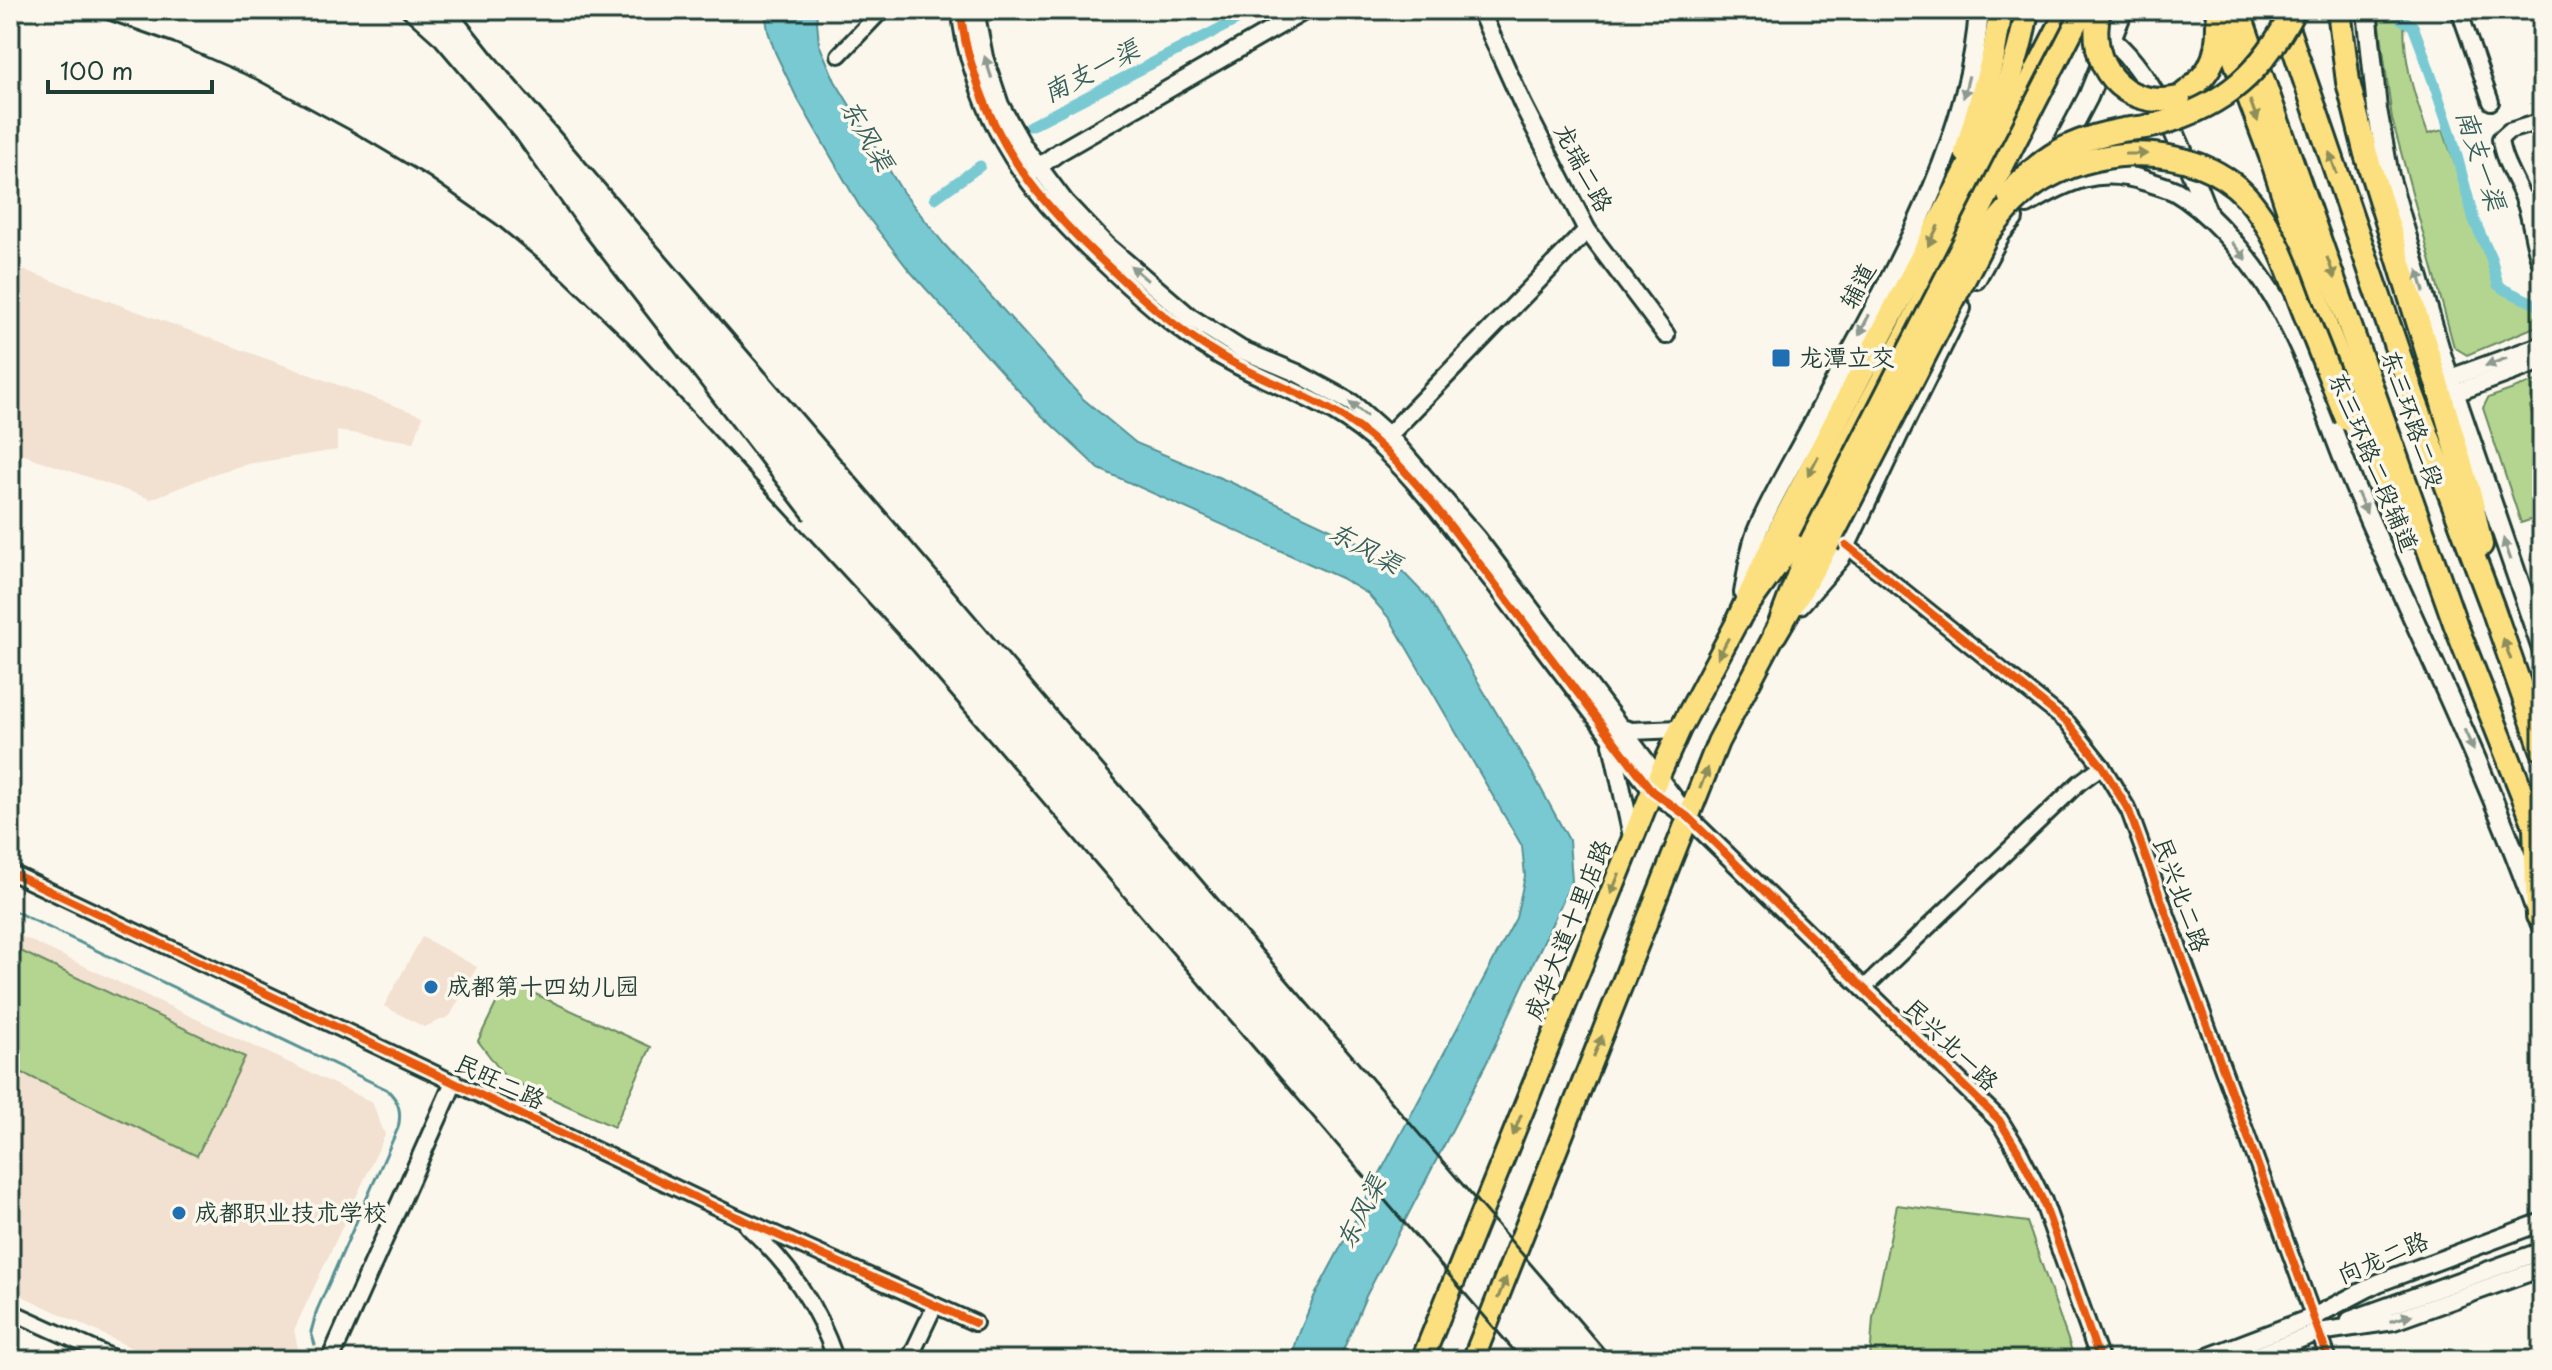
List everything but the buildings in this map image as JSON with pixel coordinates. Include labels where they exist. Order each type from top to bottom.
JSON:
[{"type":"highway","points":[[1956,191],[1993,57],[2001,10]]},
{"type":"highway","points":[[1775,634],[1956,191],[2010,80],[2022,41],[2027,10]]},
{"type":"highway","points":[[2099,10],[2096,38],[2108,73],[2119,87],[2135,96],[2167,101],[2179,98],[2201,82],[2215,56],[2224,11]]},
{"type":"highway","name":"东三环路二段","points":[[2281,10],[2413,396],[2542,749]]},
{"type":"highway","points":[[1738,620],[1813,539],[2006,199],[2029,171],[2081,139],[2158,125],[2211,103],[2231,91],[2259,66],[2277,42],[2294,10]]},
{"type":"highway","points":[[2339,10],[2348,82],[2366,154],[2448,385],[2492,606]]},
{"type":"highway","points":[[2352,10],[2366,154]]},
{"type":"highway","points":[[2224,11],[2370,468],[2456,626]]},
{"type":"highway","name":"东三环路二段","points":[[2224,11],[2379,403],[2456,626],[2538,833]]},
{"type":"highway","points":[[1987,234],[2014,201],[2044,179],[2103,156],[2138,153],[2177,158],[2207,170],[2232,184],[2253,203],[2269,227],[2285,256],[2352,415]]},
{"type":"highway","points":[[2538,833],[2540,922]]},
{"type":"main road","name":"辅道","points":[[1738,620],[1757,530],[1913,231],[1939,172],[1969,80],[1979,10]]},
{"type":"main road","points":[[1813,539],[1906,334],[2001,138],[2068,10],[2112,40],[2138,70],[2179,143],[2210,219]]},
{"type":"main road","points":[[1813,539],[2083,10]]},
{"type":"main road","points":[[1813,539],[1898,435],[2001,233],[2027,204],[2066,141],[2123,10]]},
{"type":"main road","points":[[2367,10],[2377,109],[2389,176],[2448,385],[2542,649]]},
{"type":"main road","name":"东三环路二段辅道","points":[[2027,204],[2066,183],[2087,176],[2130,176],[2176,192],[2222,231],[2263,281],[2293,332],[2356,490],[2488,782],[2540,922]]},
{"type":"main road","name":"成华大道十里店路","points":[[1422,1360],[1656,783],[1680,729],[1738,620]]},
{"type":"main road","points":[[1473,1360],[1718,742],[1775,634]]},
{"type":"street","points":[[839,55],[882,10]]},
{"type":"street","points":[[961,10],[970,60],[985,107],[1007,151],[1031,172]]},
{"type":"street","points":[[975,10],[984,57],[1000,105],[1023,146],[1031,172]]},
{"type":"street","points":[[1031,172],[1059,152],[1306,10]]},
{"type":"street","name":"龙瑞二路","points":[[1480,10],[1523,105],[1587,230],[1666,335]]},
{"type":"street","points":[[2459,10],[2491,102]]},
{"type":"street","points":[[2542,121],[2509,131],[2500,139],[2501,151],[2524,202],[2534,244],[2542,261]]},
{"type":"street","name":"民兴北一路","points":[[1031,172],[1046,206],[1129,287],[1179,329],[1236,365],[1341,414],[1384,440],[1656,783],[1999,1120],[2043,1201],[2100,1360]]},
{"type":"street","points":[[2524,202],[2542,195]]},
{"type":"street","points":[[1384,440],[1587,230]]},
{"type":"street","points":[[2448,385],[2542,345]]},
{"type":"street","points":[[2448,385],[2542,361]]},
{"type":"street","name":"民兴北二路","points":[[1813,539],[2068,723],[2102,766],[2129,811],[2329,1360]]},
{"type":"street","points":[[1633,841],[1614,731],[1680,729]]},
{"type":"street","points":[[1863,989],[2079,783],[2102,766]]},
{"type":"street","name":"民旺二路","points":[[10,872],[737,1217],[975,1323]]},
{"type":"street","points":[[330,1360],[454,1082]]},
{"type":"street","points":[[737,1217],[793,1276],[824,1326],[836,1360]]},
{"type":"street","name":"向龙二路","points":[[2245,1360],[2316,1324],[2378,1283],[2542,1222]]},
{"type":"street","points":[[2316,1324],[2501,1257],[2542,1233]]},
{"type":"street","points":[[2501,1257],[2542,1251]]},
{"type":"street","name":"向龙二路","points":[[2200,1360],[2316,1324],[2394,1321],[2542,1268]]},
{"type":"street","points":[[909,1360],[935,1305]]},
{"type":"street","points":[[10,1311],[118,1360]]},
{"type":"shaded area","points":[[10,265],[423,416],[414,442],[337,431],[337,450],[247,464],[151,499],[10,450]]},
{"type":"shaded area","name":"成都职业技术学校","points":[[10,931],[372,1102],[385,1135],[294,1330],[304,1360],[157,1360],[10,1290]]},
{"type":"shaded area","name":"成都第十四幼儿园","points":[[422,937],[477,967],[450,1016],[424,1027],[384,1006]]},
{"type":"green space","points":[[2378,10],[2405,10],[2407,58],[2428,134],[2443,130],[2498,289],[2542,311],[2542,324],[2467,355],[2454,347],[2392,119]]},
{"type":"green space","points":[[2542,379],[2542,402],[2530,407],[2535,423],[2535,449],[2542,470],[2542,516],[2521,523],[2483,408],[2488,398]]},
{"type":"green space","points":[[10,946],[245,1057],[197,1156],[10,1067]]},
{"type":"green space","points":[[507,981],[651,1047],[614,1127],[506,1078],[478,1041]]},
{"type":"green space","points":[[1897,1205],[2027,1222],[2075,1360],[1870,1360],[1873,1318]]},
{"type":"water","name":"东风渠","points":[[765,10],[816,10],[819,44],[835,81],[902,191],[944,244],[1082,398],[1136,443],[1230,482],[1363,544],[1401,570],[1429,599],[1569,840],[1572,881],[1485,1066],[1366,1296],[1339,1360],[1291,1360],[1314,1297],[1516,918],[1525,876],[1522,846],[1390,619],[1368,594],[1341,578],[1099,469],[1037,411],[909,270],[860,207],[796,96],[775,52]]},
{"type":"waterway","name":"南支一渠","points":[[1030,126],[1256,10]]},
{"type":"waterway","name":"南支一渠","points":[[2393,10],[2413,26],[2451,134],[2474,220],[2491,258],[2498,285],[2542,307]]},
{"type":"waterway","name":"南支一渠","points":[[935,198],[980,166]]},
{"type":"waterway","points":[[10,909],[386,1089],[394,1097],[400,1117],[398,1128],[317,1310],[311,1332],[315,1345]]},
{"type":"railway","points":[[80,10],[174,43],[256,79],[350,130],[429,177],[496,224],[565,281],[628,342],[914,652],[1522,1360]]},
{"type":"railway","points":[[397,10],[436,45],[516,139],[583,233],[804,519]]},
{"type":"railway","points":[[458,10],[1613,1360]]},
{"type":"cycle path","points":[[961,10],[972,67],[999,132],[1030,182],[1068,227],[1141,297],[1187,334],[1237,365],[1331,410],[1383,449],[1441,514],[1652,791],[1688,817],[1999,1120],[2043,1201],[2100,1360]]},
{"type":"cycle path","points":[[1846,545],[2068,723],[2102,766],[2129,811],[2329,1360]]},
{"type":"cycle path","points":[[10,872],[737,1217],[975,1323]]},
{"type":"place","name":"龙潭立交","points":[[1781,358]]},
{"type":"place","name":"成都第十四幼儿园","points":[[431,987]]},
{"type":"place","name":"成都职业技术学校","points":[[179,1213]]}]
